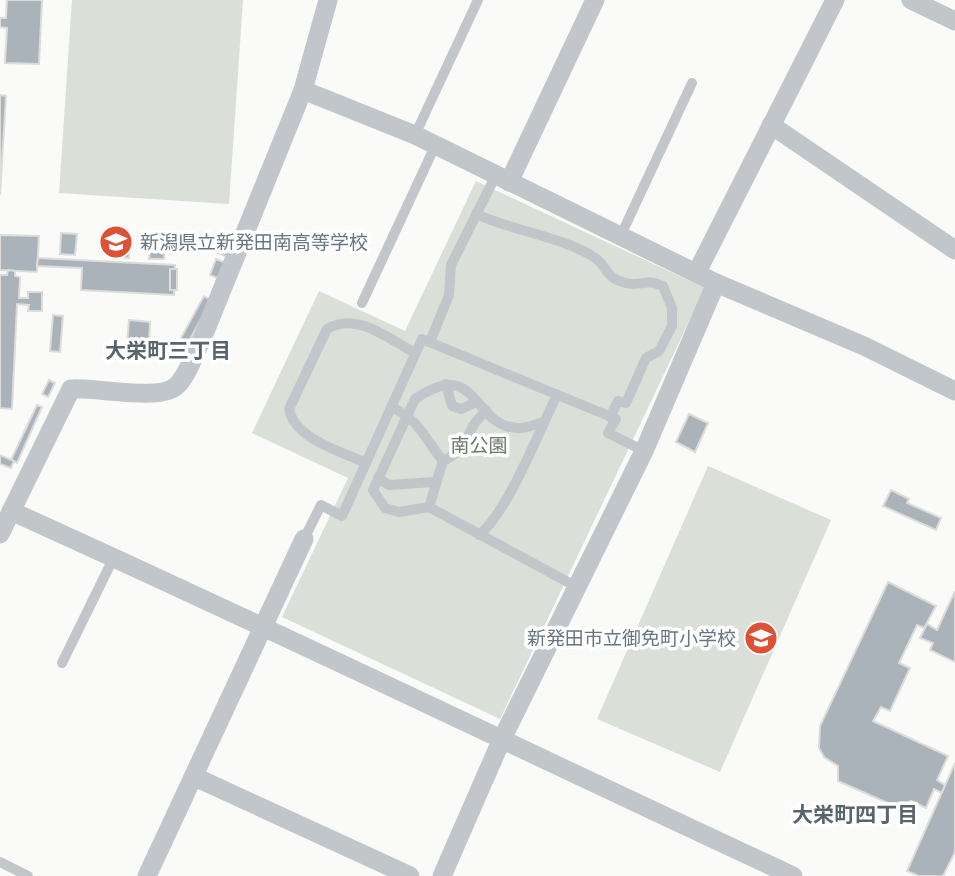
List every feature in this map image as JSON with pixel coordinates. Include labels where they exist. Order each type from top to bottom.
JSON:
[{"type":"street","points":[[328,0],[303,90],[202,339],[174,387],[152,394],[105,388],[71,389],[3,525],[114,557],[266,626],[501,741],[793,876]]},
{"type":"street","points":[[503,179],[595,0]]},
{"type":"street","points":[[697,272],[835,0]]},
{"type":"street","points":[[911,0],[938,6],[955,21]]},
{"type":"street","points":[[303,90],[415,135],[716,283],[864,346],[955,391]]},
{"type":"street","points":[[771,125],[953,245]]},
{"type":"street","points":[[442,876],[501,741],[644,451],[716,283]]},
{"type":"street","points":[[147,876],[266,626],[304,539]]},
{"type":"street","points":[[195,777],[410,876]]},
{"type":"street","points":[[745,876],[754,858]]},
{"type":"lane","points":[[415,135],[478,0]]},
{"type":"lane","points":[[621,235],[692,83]]},
{"type":"lane","points":[[362,303],[435,146]]},
{"type":"lane","points":[[429,342],[449,295],[450,265],[476,214],[503,179]]},
{"type":"lane","points":[[476,214],[508,228],[537,233],[596,258],[607,276],[629,284],[649,280],[663,286],[673,308],[672,326],[659,351],[646,358],[626,403],[618,401],[610,416]]},
{"type":"lane","points":[[366,463],[300,431],[292,422],[289,409],[327,329],[337,323],[352,320],[415,353]]},
{"type":"lane","points":[[304,539],[321,505],[342,516],[422,339],[616,419],[608,433],[644,451]]},
{"type":"lane","points":[[544,422],[519,429],[506,426],[460,386],[446,384],[415,399],[373,490],[386,508],[399,512],[429,507],[577,587]]},
{"type":"lane","points":[[446,384],[452,406],[461,409],[477,402]]},
{"type":"lane","points":[[478,535],[488,528],[501,507],[557,395]]},
{"type":"lane","points":[[391,407],[407,414],[423,428],[443,461]]},
{"type":"lane","points":[[429,507],[434,482],[443,461],[455,454],[470,438],[472,428],[486,410]]},
{"type":"lane","points":[[378,478],[389,485],[434,482]]},
{"type":"lane","points":[[62,663],[114,557]]},
{"type":"lane","points":[[0,862],[28,876]]},
{"type":"green space","points":[[72,0],[243,0],[229,204],[59,193]]},
{"type":"green space","name":"南公園","points":[[476,181],[705,288],[500,719],[282,617],[348,478],[252,433],[319,291],[405,331]]},
{"type":"green space","points":[[708,466],[831,520],[720,772],[597,719]]},
{"type":"building","points":[[7,0],[42,0],[39,64],[5,63],[7,28],[0,27],[0,18],[6,18]]},
{"type":"building","points":[[0,95],[6,96],[0,195]]},
{"type":"building","points":[[222,231],[236,237],[227,257],[214,251]]},
{"type":"building","points":[[61,233],[77,234],[75,255],[60,254]]},
{"type":"building","points":[[0,235],[39,236],[37,272],[0,270]]},
{"type":"building","points":[[114,238],[130,239],[129,258],[113,256]]},
{"type":"building","points":[[150,249],[165,250],[164,259],[149,259]]},
{"type":"building","points":[[38,258],[175,265],[174,295],[81,290],[82,268],[37,266]]},
{"type":"building","points":[[216,259],[226,263],[220,279],[210,275]]},
{"type":"building","points":[[170,269],[177,269],[177,290],[170,290]]},
{"type":"building","points":[[8,270],[15,271],[15,276],[20,277],[19,298],[28,298],[28,292],[42,292],[42,311],[28,311],[29,305],[17,304],[12,409],[0,408],[0,275],[7,275]]},
{"type":"building","points":[[204,296],[211,300],[185,349],[177,345]]},
{"type":"building","points":[[53,315],[63,316],[60,352],[50,351]]},
{"type":"building","points":[[129,320],[150,322],[149,343],[156,344],[155,358],[126,356]]},
{"type":"building","points":[[49,380],[55,383],[48,397],[42,394]]},
{"type":"building","points":[[37,405],[42,407],[17,463],[11,460]]},
{"type":"building","points":[[689,414],[708,423],[695,452],[676,442]]},
{"type":"building","points":[[0,455],[14,461],[11,468],[0,464]]},
{"type":"building","points":[[891,490],[909,499],[907,503],[941,518],[936,530],[883,506]]},
{"type":"building","points":[[888,582],[936,606],[924,628],[917,625],[899,663],[910,668],[890,711],[881,707],[873,721],[948,756],[937,780],[945,785],[942,793],[934,789],[926,808],[911,801],[899,808],[838,781],[838,766],[824,757],[819,748],[820,726]]},
{"type":"building","points":[[955,591],[955,662],[930,650],[933,643],[920,638],[927,624],[937,630]]},
{"type":"building","points":[[955,763],[955,852],[943,876],[919,876],[907,871]]},
{"type":"place","name":"新潟県立新発田南高等学校","points":[[116,242]]},
{"type":"place","name":"新発田市立御免町小学校","points":[[761,638]]},
{"type":"district","name":"大栄町三丁目","points":[[168,351]]},
{"type":"district","name":"大栄町四丁目","points":[[855,815]]}]
